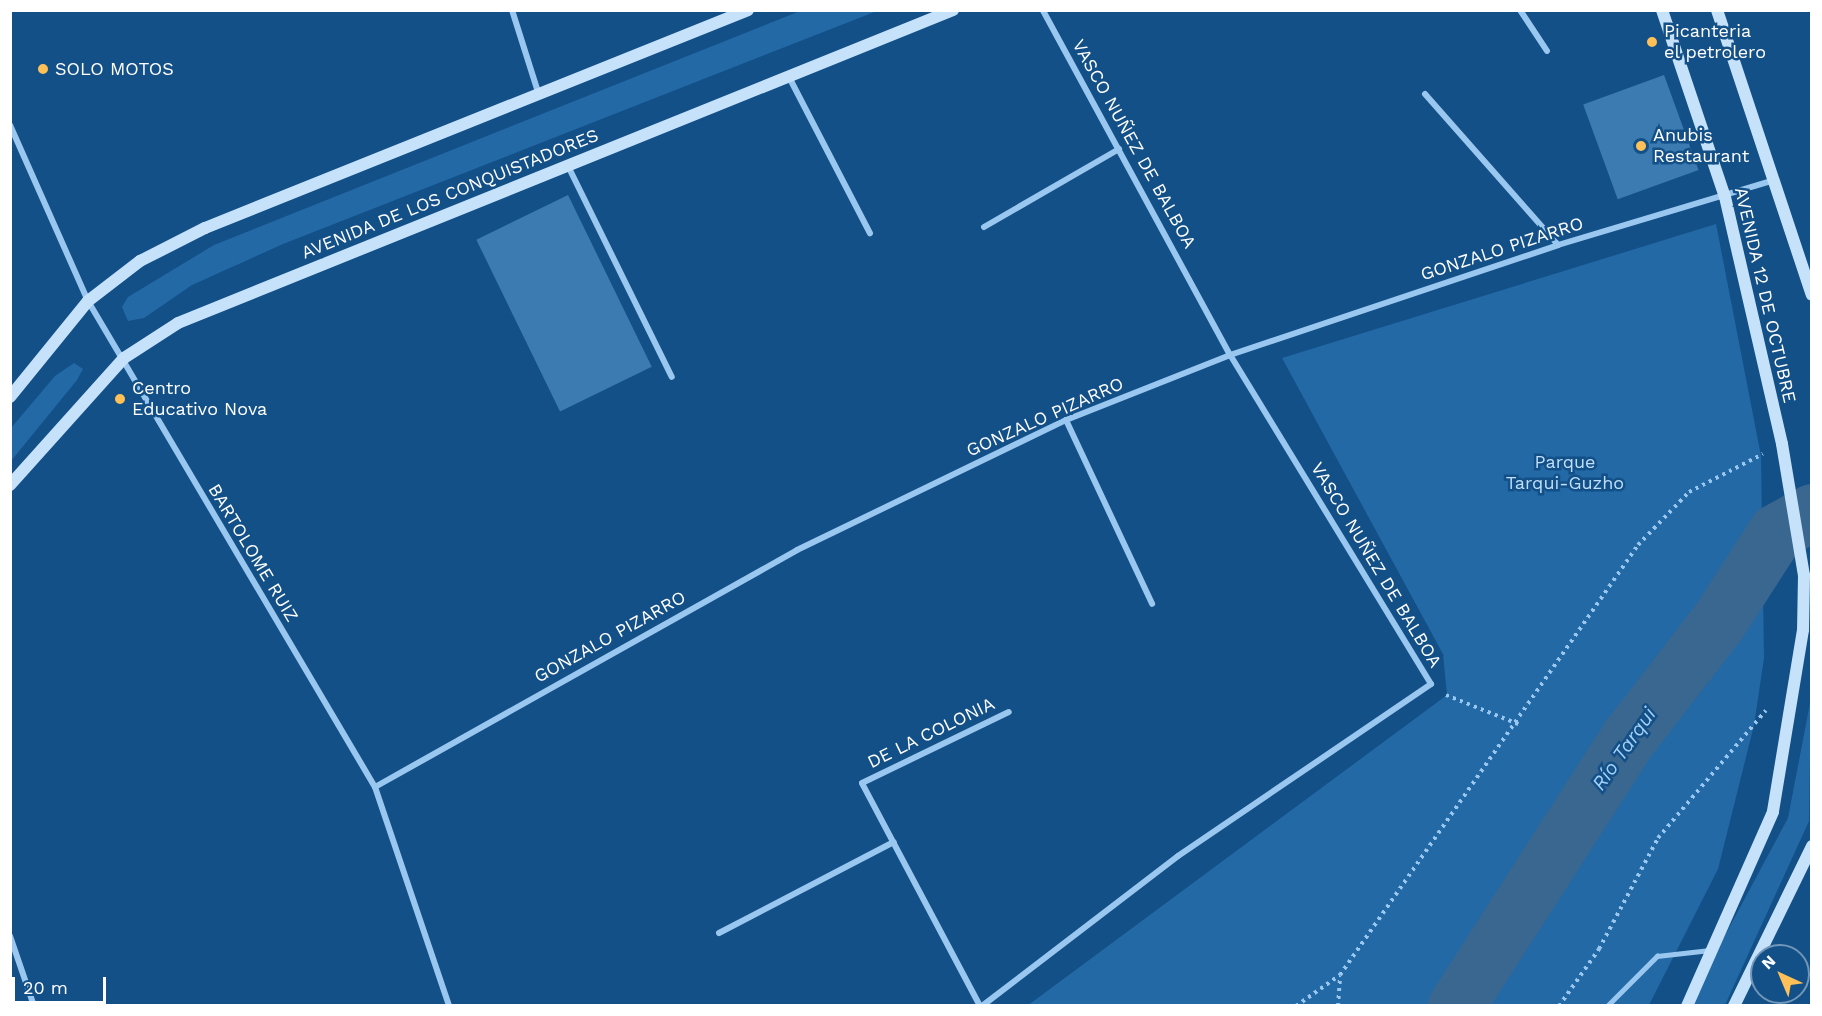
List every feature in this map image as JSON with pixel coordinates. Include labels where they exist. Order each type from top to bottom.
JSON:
[{"type":"main road","points":[[10,397],[88,301],[140,261],[205,228],[538,92],[748,10]]},
{"type":"main road","name":"AVENIDA DE LOS CONQUISTADORES","points":[[10,485],[124,358],[178,322],[953,10]]},
{"type":"main road","name":"AVENIDA 12 DE OCTUBRE","points":[[1662,10],[1725,197],[1782,443],[1806,583],[1803,630],[1792,680],[1773,812],[1687,1005]]},
{"type":"main road","name":"AVENIDA 12 DE OCTUBRE","points":[[1717,10],[1812,296]]},
{"type":"main road","points":[[1734,1005],[1812,846]]},
{"type":"street","points":[[513,10],[538,92]]},
{"type":"street","name":"VASCO NUÑEZ DE BALBOA","points":[[981,1005],[1178,856],[1431,684],[1230,355],[1043,10]]},
{"type":"street","points":[[1520,10],[1547,51]]},
{"type":"street","points":[[789,77],[870,233]]},
{"type":"street","points":[[1425,94],[1558,245]]},
{"type":"street","name":"BARTOLOME RUIZ","points":[[10,125],[88,301],[124,358],[375,787],[449,1005]]},
{"type":"street","points":[[984,227],[1119,149]]},
{"type":"street","points":[[568,166],[672,377]]},
{"type":"street","name":"GONZALO PIZARRO","points":[[375,787],[796,550],[1066,420],[1230,355],[1558,245],[1725,197],[1772,181]]},
{"type":"street","points":[[1066,420],[1152,604]]},
{"type":"street","name":"DE LA COLONIA","points":[[981,1005],[862,783],[1009,712]]},
{"type":"street","points":[[718,933],[894,842]]},
{"type":"street","points":[[10,936],[34,1005]]},
{"type":"lane","points":[[1607,1005],[1658,956],[1712,950]]},
{"type":"path","points":[[1296,1005],[1341,975],[1518,724],[1638,545],[1689,492],[1782,443]]},
{"type":"path","points":[[1559,1005],[1599,949],[1658,838],[1792,680]]},
{"type":"path","points":[[1431,684],[1518,724]]},
{"type":"path","points":[[1338,1005],[1341,975]]},
{"type":"green space","points":[[800,11],[877,11],[283,244],[192,285],[144,318],[128,321],[122,307],[128,297],[214,245]]},
{"type":"green space","name":"Parque Tarqui-Guzho","points":[[1716,224],[1761,456],[1764,658],[1754,725],[1718,869],[1649,1005],[1027,1006],[1447,695],[1443,654],[1282,358]]},
{"type":"green space","points":[[74,363],[83,369],[77,380],[11,461],[11,428],[55,376]]},
{"type":"green space","points":[[1811,698],[1809,821],[1753,944],[1750,944],[1750,950],[1725,1005],[1687,1006],[1788,818]]},
{"type":"building","points":[[1664,75],[1699,170],[1618,199],[1583,104]]},
{"type":"building","points":[[568,195],[652,367],[560,411],[476,240]]},
{"type":"waterway","name":"Río Tarqui","points":[[1456,1006],[1629,737],[1718,622],[1776,532],[1812,512]]},
{"type":"place","name":"Picanteria el petrolero","points":[[1652,42]]},
{"type":"place","name":"SOLO MOTOS","points":[[43,69]]},
{"type":"place","name":"Anubis Restaurant","points":[[1641,146]]},
{"type":"place","name":"Centro Educativo Nova","points":[[120,399]]}]
